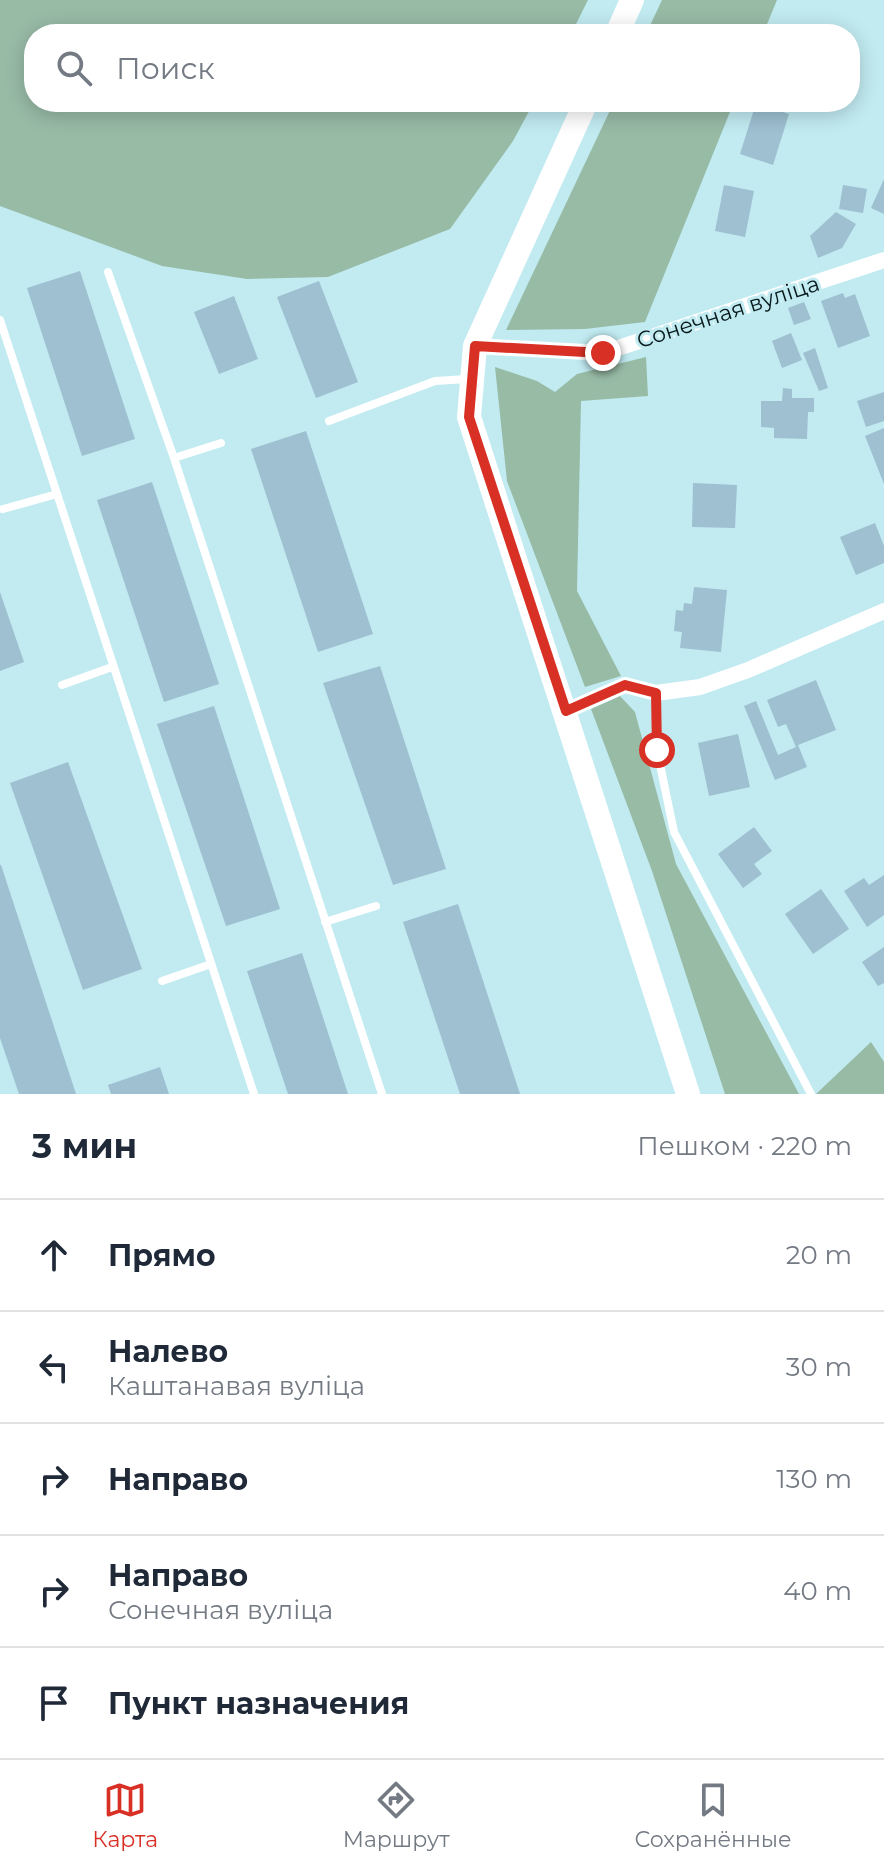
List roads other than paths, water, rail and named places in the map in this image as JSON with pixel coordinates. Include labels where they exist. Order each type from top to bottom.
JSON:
[{"type":"main road","points":[[621,24],[632,0]]},
{"type":"main road","points":[[581,112],[475,346],[469,417],[688,1094]]},
{"type":"street","name":"Сонечная вуліца","points":[[475,346],[603,353],[884,260]]},
{"type":"street","points":[[566,711],[625,685],[656,693],[700,687],[748,670],[884,611]]},
{"type":"lane","points":[[108,272],[174,458],[382,1094]]},
{"type":"lane","points":[[0,320],[254,1094]]},
{"type":"lane","points":[[329,421],[435,381],[472,379]]},
{"type":"lane","points":[[174,458],[221,443]]},
{"type":"lane","points":[[3,509],[57,494]]},
{"type":"lane","points":[[62,685],[112,667]]},
{"type":"lane","points":[[656,693],[657,750],[674,832],[811,1094]]},
{"type":"lane","points":[[325,922],[376,906]]},
{"type":"lane","points":[[162,981],[211,964]]}]
